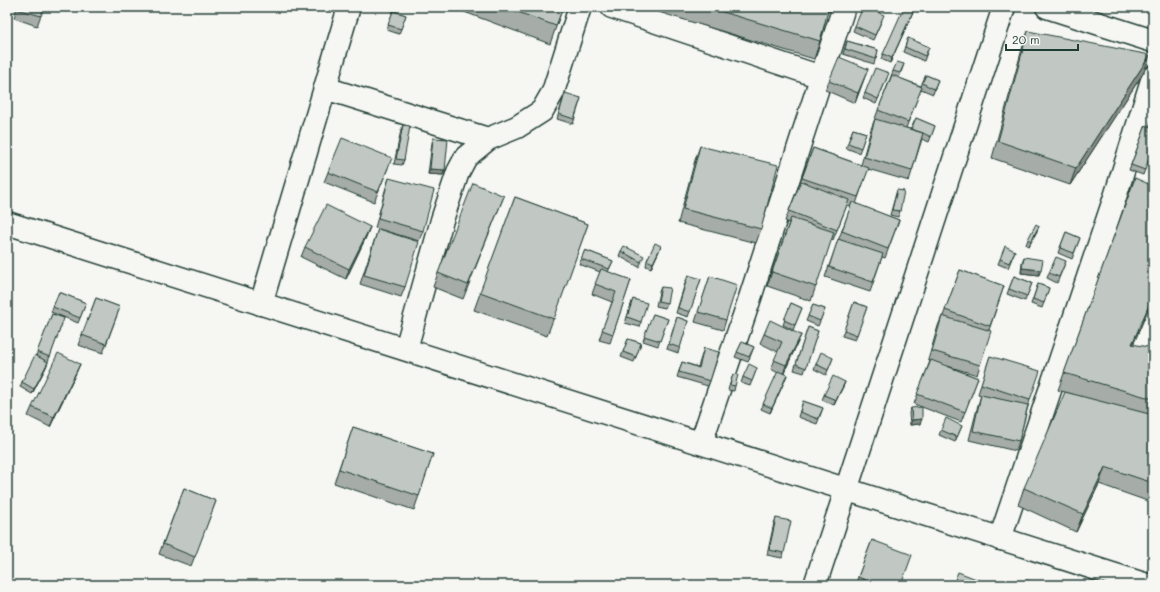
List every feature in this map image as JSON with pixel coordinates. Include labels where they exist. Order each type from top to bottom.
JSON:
[{"type":"street","points":[[261,304],[349,7]]},
{"type":"street","points":[[406,349],[442,220],[458,172],[466,158],[488,139],[517,127],[542,111],[553,92],[580,7]]},
{"type":"street","points":[[612,7],[821,77]]},
{"type":"street","points":[[700,443],[751,294],[844,7]]},
{"type":"street","points":[[815,585],[1004,7]]},
{"type":"street","points":[[1047,7],[1153,41]]},
{"type":"street","points":[[1000,538],[1115,197],[1131,178],[1153,77]]},
{"type":"street","points":[[325,88],[488,139]]},
{"type":"street","points":[[7,223],[1147,585]]},
{"type":"street","points":[[1049,394],[1071,401]]},
{"type":"building","points":[[18,7],[44,7],[41,16],[17,9]]},
{"type":"building","points":[[504,7],[563,7],[556,26]]},
{"type":"building","points":[[706,7],[829,7],[820,41]]},
{"type":"building","points":[[863,7],[884,15],[875,35],[855,26]]},
{"type":"building","points":[[904,7],[915,7],[892,58],[883,54]]},
{"type":"building","points":[[393,11],[406,15],[401,29],[388,25]]},
{"type":"building","points":[[1028,31],[1150,55],[1076,168],[998,141]]},
{"type":"building","points":[[908,38],[929,47],[925,56],[905,47]]},
{"type":"building","points":[[847,41],[878,50],[876,59],[845,49]]},
{"type":"building","points":[[839,57],[868,69],[858,93],[829,81]]},
{"type":"building","points":[[897,62],[904,64],[900,73],[893,71]]},
{"type":"building","points":[[875,68],[889,73],[878,99],[865,93]]},
{"type":"building","points":[[892,75],[922,87],[908,122],[878,110]]},
{"type":"building","points":[[926,75],[938,80],[934,89],[922,83]]},
{"type":"building","points":[[565,93],[581,98],[574,119],[559,114]]},
{"type":"building","points":[[916,118],[935,126],[931,137],[911,129]]},
{"type":"building","points":[[875,119],[923,133],[912,171],[864,157]]},
{"type":"building","points":[[403,125],[410,126],[404,160],[396,159]]},
{"type":"building","points":[[1146,125],[1153,128],[1153,147],[1145,170],[1131,165]]},
{"type":"building","points":[[853,129],[866,133],[861,148],[848,143]]},
{"type":"building","points":[[342,138],[392,158],[378,192],[328,172]]},
{"type":"building","points":[[433,138],[448,139],[445,170],[430,169]]},
{"type":"building","points":[[700,146],[778,165],[761,229],[683,209]]},
{"type":"building","points":[[813,148],[869,168],[858,197],[802,178]]},
{"type":"building","points":[[389,178],[434,190],[423,231],[378,218]]},
{"type":"building","points":[[1135,178],[1153,186],[1153,296],[1132,344],[1153,348],[1153,399],[1064,373]]},
{"type":"building","points":[[801,181],[849,200],[837,230],[789,211]]},
{"type":"building","points":[[473,183],[504,196],[468,285],[438,273]]},
{"type":"building","points":[[897,190],[904,191],[900,211],[892,210]]},
{"type":"building","points":[[515,197],[588,224],[554,319],[480,292]]},
{"type":"building","points":[[852,202],[899,220],[888,249],[842,231]]},
{"type":"building","points":[[326,205],[370,227],[349,269],[305,247]]},
{"type":"building","points":[[791,218],[834,232],[816,287],[772,272]]},
{"type":"building","points":[[1036,224],[1039,226],[1031,241],[1028,239]]},
{"type":"building","points":[[378,229],[419,242],[405,287],[364,275]]},
{"type":"building","points":[[1066,232],[1080,238],[1074,253],[1060,248]]},
{"type":"building","points":[[838,239],[883,254],[873,282],[829,267]]},
{"type":"building","points":[[655,243],[661,246],[653,263],[647,260]]},
{"type":"building","points":[[624,246],[644,256],[641,262],[621,251]]},
{"type":"building","points":[[1005,246],[1015,251],[1009,263],[1000,259]]},
{"type":"building","points":[[585,250],[613,261],[609,269],[581,259]]},
{"type":"building","points":[[1024,257],[1043,260],[1041,270],[1022,268]]},
{"type":"building","points":[[1056,257],[1066,261],[1059,277],[1049,273]]},
{"type":"building","points":[[601,269],[631,280],[613,334],[602,330],[616,292],[595,284]]},
{"type":"building","points":[[960,270],[1004,286],[990,326],[945,310]]},
{"type":"building","points":[[688,275],[701,279],[690,312],[678,308]]},
{"type":"building","points":[[710,276],[737,285],[726,320],[698,312]]},
{"type":"building","points":[[1014,276],[1032,283],[1027,296],[1009,289]]},
{"type":"building","points":[[1038,284],[1049,288],[1044,303],[1033,299]]},
{"type":"building","points":[[661,287],[670,288],[667,303],[658,301]]},
{"type":"building","points":[[59,292],[86,303],[80,318],[53,307]]},
{"type":"building","points":[[96,298],[120,307],[106,344],[82,335]]},
{"type":"building","points":[[633,299],[647,303],[641,322],[627,317]]},
{"type":"building","points":[[854,302],[867,307],[857,335],[844,330]]},
{"type":"building","points":[[791,303],[802,308],[795,325],[784,320]]},
{"type":"building","points":[[813,305],[825,309],[820,321],[808,316]]},
{"type":"building","points":[[52,314],[64,318],[50,357],[37,352]]},
{"type":"building","points":[[653,314],[668,319],[660,341],[644,336]]},
{"type":"building","points":[[942,316],[991,331],[980,365],[932,351]]},
{"type":"building","points":[[677,317],[688,321],[680,348],[669,344]]},
{"type":"building","points":[[770,320],[801,335],[786,365],[774,360],[782,342],[764,334]]},
{"type":"building","points":[[808,327],[818,331],[806,368],[796,364]]},
{"type":"building","points":[[628,339],[641,343],[636,357],[623,352]]},
{"type":"building","points":[[742,342],[754,347],[749,357],[737,352]]},
{"type":"building","points":[[704,348],[719,352],[710,381],[679,372],[682,362],[699,368]]},
{"type":"building","points":[[821,352],[833,358],[828,370],[816,364]]},
{"type":"building","points":[[58,353],[80,364],[54,417],[32,407]]},
{"type":"building","points":[[35,355],[48,362],[34,389],[22,382]]},
{"type":"building","points":[[990,356],[1040,371],[1030,400],[981,384]]},
{"type":"building","points":[[931,360],[978,378],[965,412],[917,394]]},
{"type":"building","points":[[749,364],[757,368],[752,381],[743,377]]},
{"type":"building","points":[[778,371],[787,375],[772,408],[763,404]]},
{"type":"building","points":[[733,374],[738,375],[735,386],[730,385]]},
{"type":"building","points":[[833,376],[845,382],[836,400],[824,395]]},
{"type":"building","points":[[1065,392],[1153,415],[1153,483],[1105,467],[1083,514],[1024,488]]},
{"type":"building","points":[[981,395],[1028,405],[1019,441],[973,431]]},
{"type":"building","points":[[803,401],[823,408],[818,419],[800,412]]},
{"type":"building","points":[[922,407],[922,419],[912,420],[911,408]]},
{"type":"building","points":[[946,418],[962,426],[957,437],[941,430]]},
{"type":"building","points":[[353,427],[433,454],[419,496],[339,469]]},
{"type":"building","points":[[184,488],[216,501],[195,557],[163,544]]},
{"type":"building","points":[[776,518],[791,521],[784,553],[769,550]]},
{"type":"building","points":[[872,540],[912,555],[901,585],[878,585],[858,577]]},
{"type":"building","points":[[958,572],[992,585],[953,585]]},
{"type":"building","points":[[1027,580],[1043,585],[1025,585]]}]
